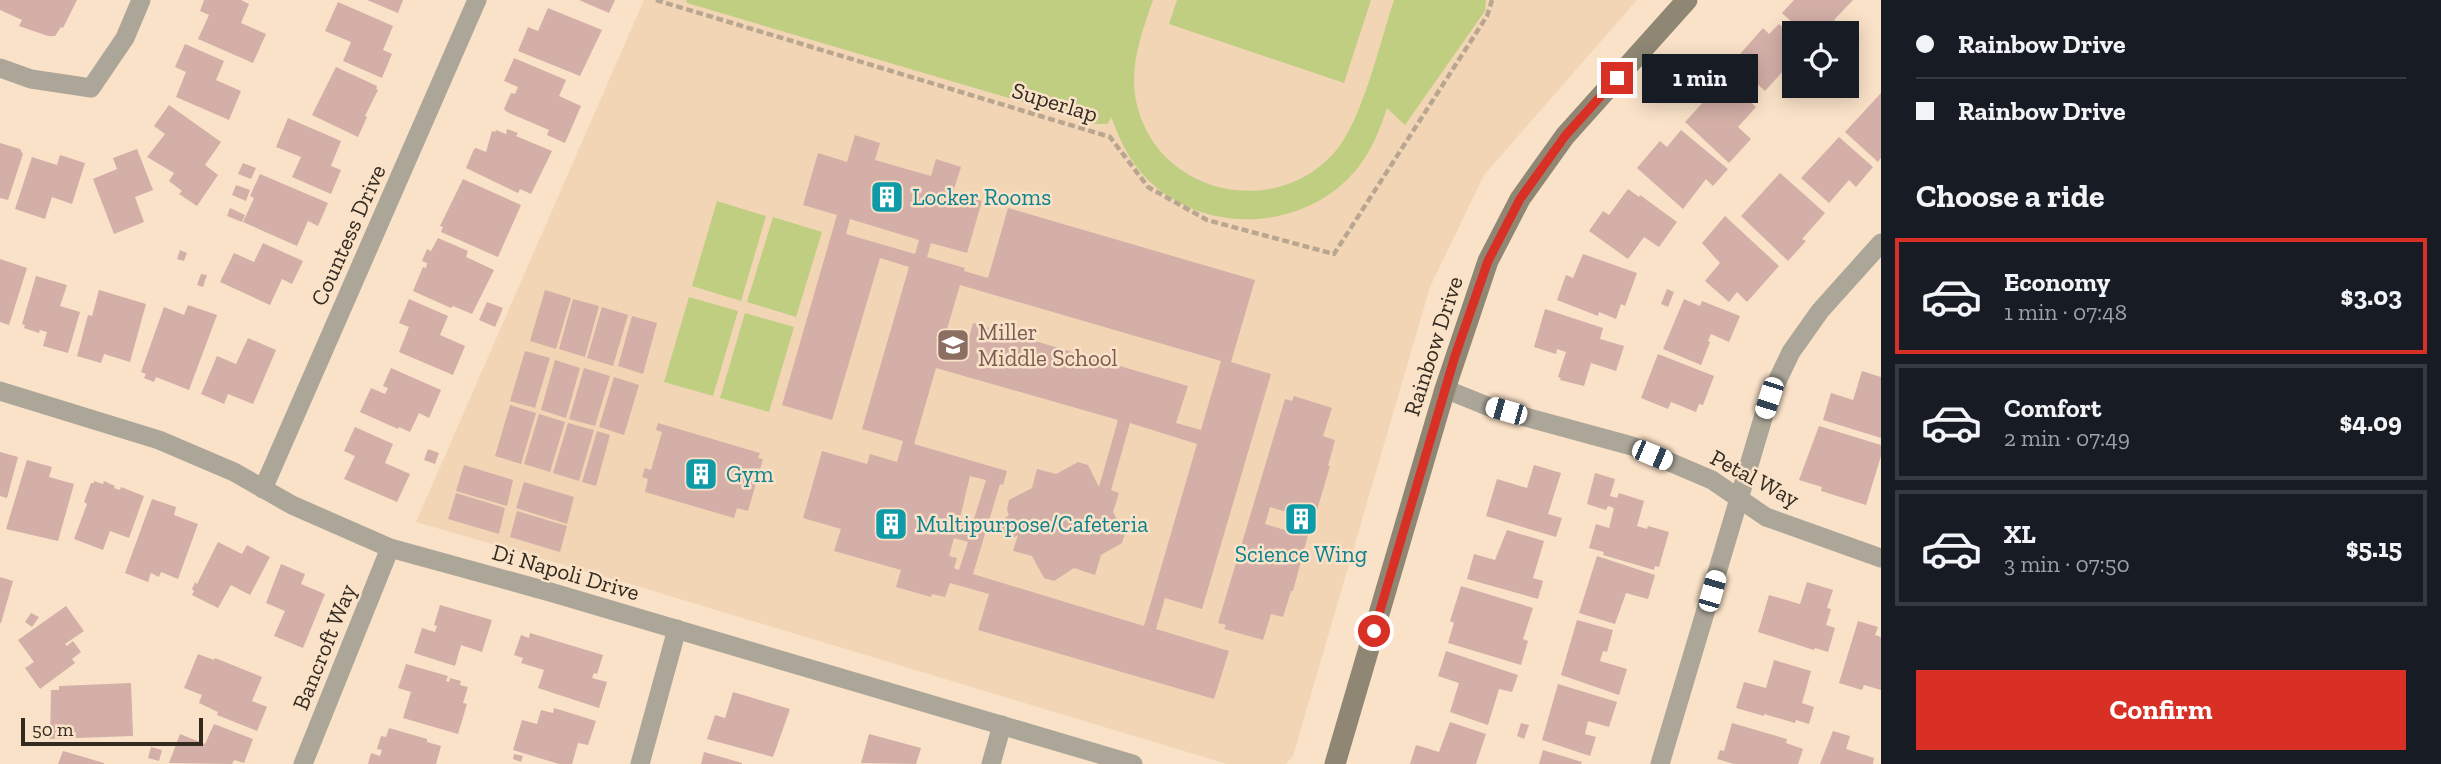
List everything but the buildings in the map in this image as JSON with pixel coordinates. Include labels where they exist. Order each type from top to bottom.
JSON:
[{"type":"street","points":[[0,68],[31,79],[91,88],[125,38],[141,0]]},
{"type":"street","name":"Countess Drive","points":[[263,489],[477,0]]},
{"type":"street","name":"Rainbow Drive","points":[[1335,764],[1445,388],[1488,261],[1520,199],[1565,136],[1687,0]]},
{"type":"street","points":[[1660,764],[1769,398],[1791,352],[1820,311],[1881,243]]},
{"type":"street","name":"Petal Way","points":[[1445,388],[1492,408],[1632,446],[1712,480],[1766,517],[1881,558]]},
{"type":"street","name":"Di Napoli Drive","points":[[0,391],[159,440],[234,472],[292,505],[390,548],[677,629],[1133,764]]},
{"type":"street","name":"Bancroft Way","points":[[303,764],[390,548]]},
{"type":"street","points":[[640,764],[677,629]]},
{"type":"street","points":[[991,764],[1002,725]]},
{"type":"path","name":"Superlap","points":[[656,0],[1110,137],[1148,187],[1207,220],[1334,254],[1488,16],[1492,0]]},
{"type":"shaded area","name":"Miller Middle School","points":[[644,0],[1637,0],[1484,175],[1430,287],[1293,756],[1286,764],[1227,764],[416,522]]},
{"type":"green space","points":[[686,0],[1153,0],[1137,53],[1134,81],[1138,109],[1151,138],[1170,161],[1195,178],[1223,188],[1252,191],[1282,186],[1310,174],[1334,153],[1362,102],[1394,0],[1486,0],[1485,11],[1405,125],[1387,108],[1366,156],[1333,192],[1305,207],[1275,217],[1244,219],[1213,215],[1184,205],[1157,188],[1131,159],[1111,117],[1108,124],[1097,124],[687,3]]},
{"type":"green space","points":[[1177,0],[1371,0],[1344,83],[1169,24]]},
{"type":"green space","points":[[717,201],[766,216],[741,301],[692,286]]},
{"type":"green space","points":[[773,217],[822,232],[796,317],[747,302]]},
{"type":"green space","points":[[689,297],[738,311],[713,396],[664,382]]},
{"type":"green space","points":[[745,313],[794,327],[769,412],[720,398]]},
{"type":"place","name":"Locker Rooms","points":[[887,197]]},
{"type":"place","name":"Miller Middle School","points":[[953,345]]},
{"type":"place","name":"Gym","points":[[701,474]]},
{"type":"place","name":"Science Wing","points":[[1301,519]]},
{"type":"place","name":"Multipurpose/Cafeteria","points":[[891,524]]},
{"type":"route","points":[[1374,631],[1455,356],[1488,261],[1520,199],[1565,136],[1617,78]]}]
